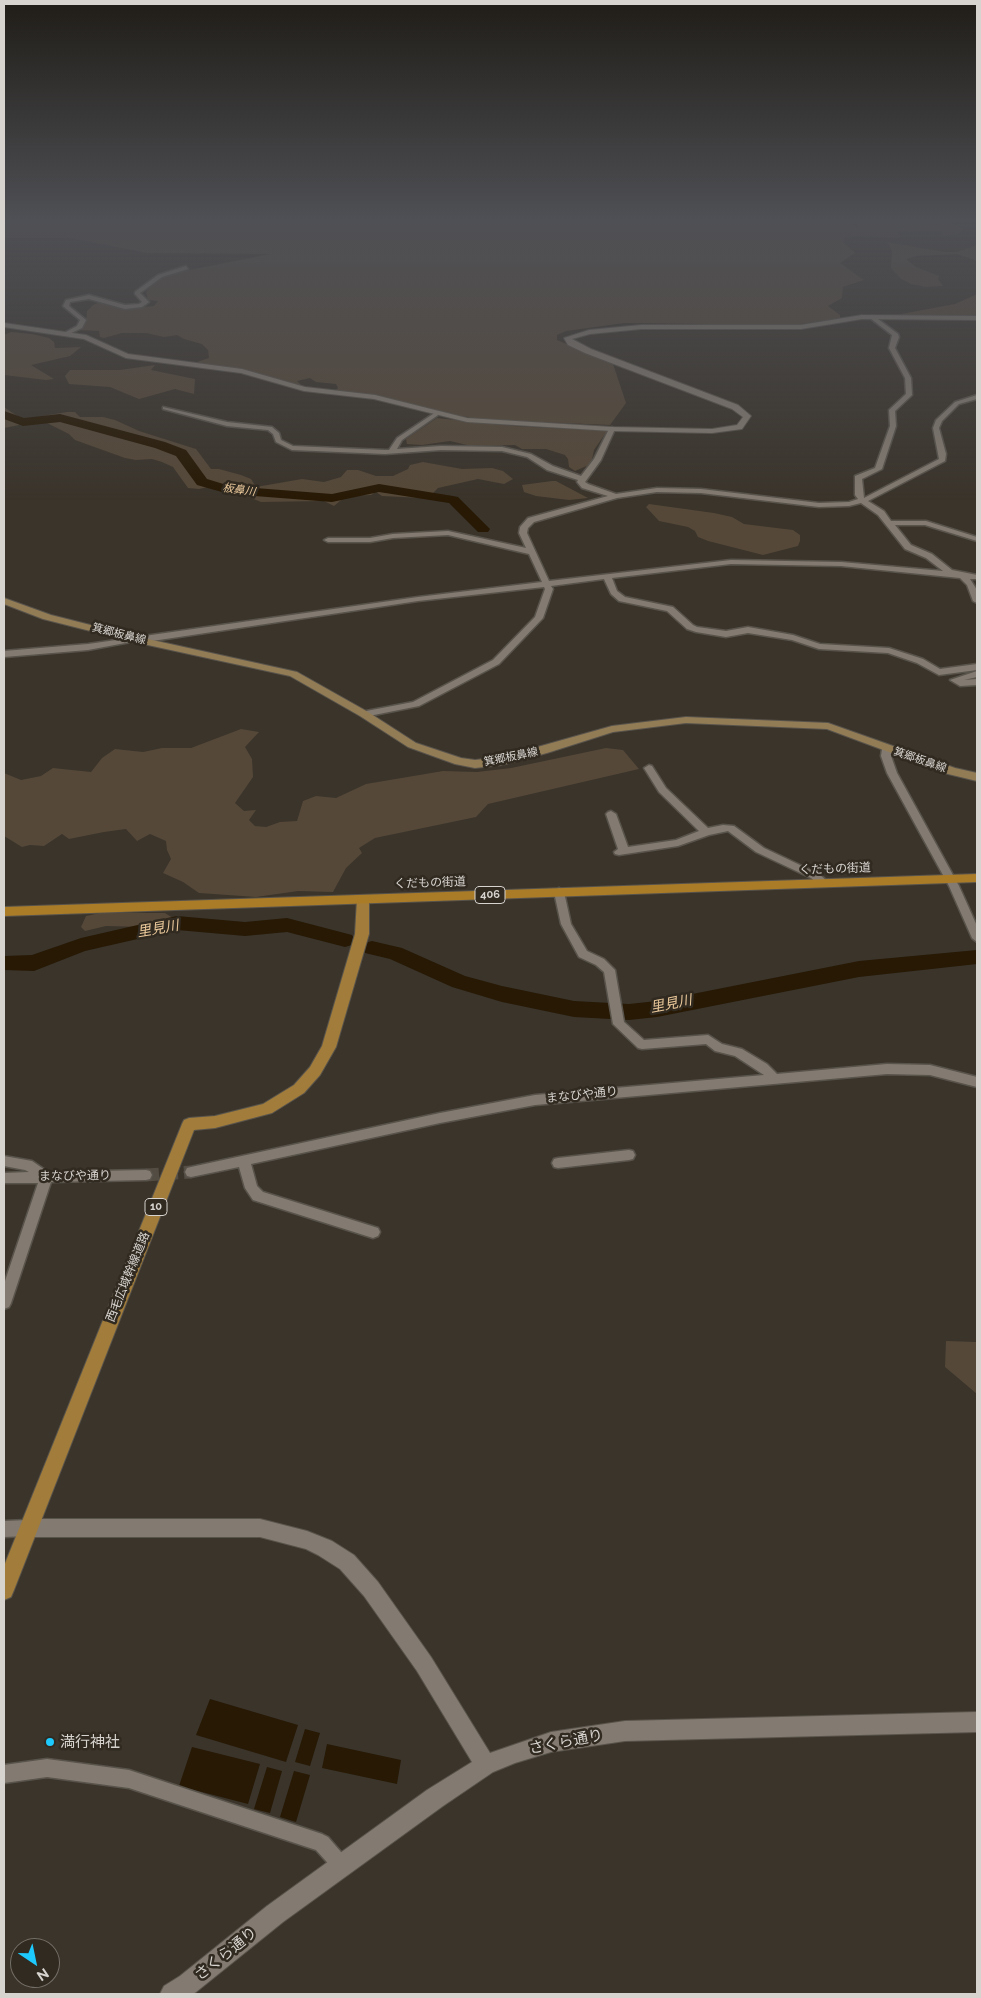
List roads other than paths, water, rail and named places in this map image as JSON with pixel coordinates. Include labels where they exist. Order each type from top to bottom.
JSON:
[{"type":"highway","name":"くだもの街道","points":[[4,912],[977,878]]},
{"type":"main road","name":"箕郷板鼻線","points":[[4,602],[48,617],[293,674],[364,714],[412,745],[459,762],[475,764],[521,757],[612,729],[686,720],[828,726],[952,772],[977,777]]},
{"type":"main road","name":"西毛広域幹線道路","points":[[4,1590],[189,1124],[214,1122],[267,1109],[299,1089],[315,1071],[329,1047],[357,954],[362,934],[363,898]]},
{"type":"street","points":[[67,333],[80,326],[83,320],[77,315]]},
{"type":"street","points":[[4,325],[86,337],[126,356],[242,372],[304,389],[375,397],[436,414],[467,420],[612,429],[722,431],[739,427],[744,423],[747,416],[735,407],[577,346],[568,340],[572,336],[641,327],[801,327],[872,317],[977,318]]},
{"type":"street","points":[[872,317],[895,334],[896,338],[892,348],[908,378],[909,396],[892,410],[893,426],[878,469],[858,478],[859,495],[862,500],[881,513],[908,547],[929,556],[949,572],[963,576],[970,584],[977,601]]},
{"type":"street","points":[[364,714],[416,704],[500,659],[539,618],[549,589],[523,533],[524,527],[528,522],[616,496],[657,490],[677,490],[819,506],[849,504],[862,500],[943,460],[944,454],[936,428],[939,420],[951,407],[977,397]]},
{"type":"street","points":[[165,408],[227,424],[270,428],[276,433],[278,441],[292,448],[392,451],[441,448],[507,449],[529,455],[548,467],[582,479]]},
{"type":"street","points":[[392,451],[399,439],[436,414]]},
{"type":"street","points":[[612,429],[597,460],[581,482],[585,486],[616,496]]},
{"type":"street","points":[[890,524],[926,523],[977,539]]},
{"type":"street","points":[[328,540],[370,540],[393,536],[448,533],[532,552]]},
{"type":"street","points":[[4,654],[99,646],[409,600],[731,562],[841,564],[977,577]]},
{"type":"street","points":[[607,577],[614,592],[622,598],[670,609],[690,627],[696,629],[726,634],[748,630],[794,638],[820,646],[889,651],[920,660],[939,672],[977,667]]},
{"type":"street","points":[[977,674],[954,680],[960,684],[977,682]]},
{"type":"street","points":[[887,749],[886,756],[892,773],[950,879],[977,938]]},
{"type":"street","points":[[649,768],[662,790],[706,832]]},
{"type":"street","points":[[611,814],[622,851],[678,844],[706,832],[730,828],[760,850],[815,876],[824,883]]},
{"type":"street","points":[[559,892],[566,924],[583,954],[600,962],[609,970],[619,1024],[636,1040],[642,1044],[708,1039],[719,1048],[738,1052],[763,1066],[774,1078]]},
{"type":"street","name":"まなびや通り","points":[[191,1172],[509,1104],[774,1078],[912,1068],[945,1073],[977,1082]]},
{"type":"street","points":[[558,1163],[629,1155]]},
{"type":"street","points":[[244,1160],[251,1188],[258,1196],[270,1202],[373,1232]]},
{"type":"street","points":[[4,1161],[28,1165],[46,1177],[4,1303]]},
{"type":"street","name":"まなびや通り","points":[[4,1178],[146,1175]]},
{"type":"street","points":[[4,1529],[260,1528],[307,1540],[326,1548],[347,1562],[371,1589],[424,1664],[486,1765]]},
{"type":"street","name":"さくら通り","points":[[172,1994],[341,1866],[435,1798],[486,1765],[515,1753],[551,1742],[625,1731],[977,1722]]},
{"type":"street","points":[[4,1774],[47,1768],[129,1779],[322,1843],[341,1866]]},
{"type":"waterway","name":"板鼻川","points":[[4,415],[23,422],[60,418],[160,445],[181,453],[202,482],[229,490],[315,495],[332,498],[379,488],[453,500],[483,529]]},
{"type":"waterway","name":"里見川","points":[[4,963],[34,963],[81,945],[177,923],[196,923],[245,929],[287,925],[345,940]]},
{"type":"waterway","name":"里見川","points":[[372,948],[395,953],[459,982],[502,994],[574,1009],[629,1012],[657,1009],[859,969],[977,957]]},
{"type":"tunnel","points":[[146,1175],[191,1172]]},
{"type":"place","name":"満行神社","points":[[50,1742]]}]
